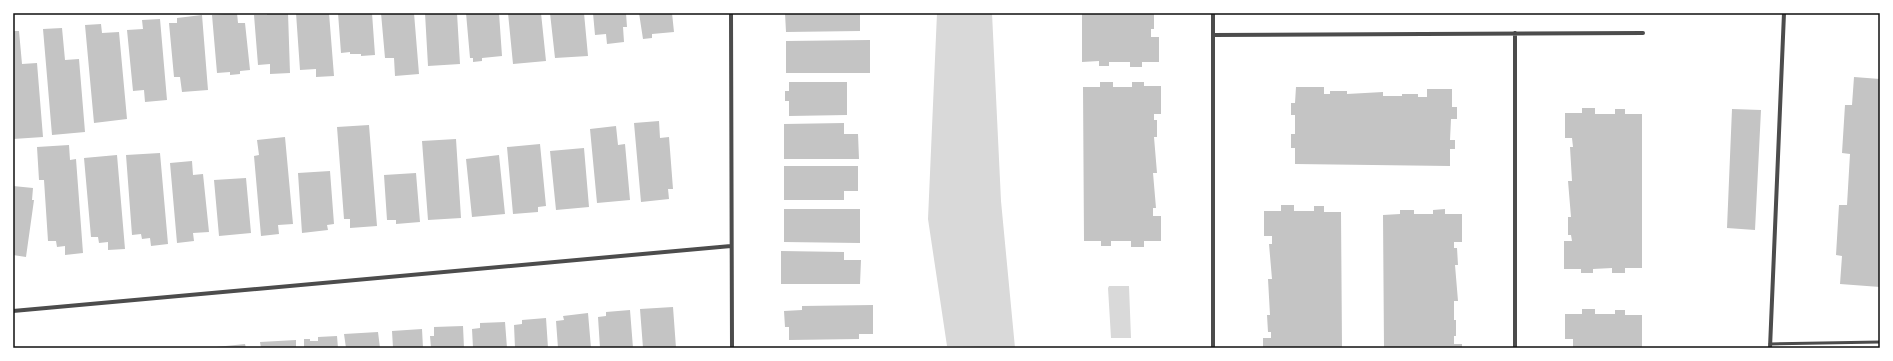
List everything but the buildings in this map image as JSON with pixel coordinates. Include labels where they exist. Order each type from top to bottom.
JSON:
[{"type":"street","points":[[731,13],[732,348]]},
{"type":"street","points":[[1213,13],[1213,348]]},
{"type":"street","points":[[1770,346],[1784,13]]},
{"type":"street","points":[[1515,33],[1515,348]]},
{"type":"street","points":[[1213,35],[1643,33]]},
{"type":"street","points":[[13,311],[731,246]]},
{"type":"lane","points":[[1770,346],[1880,342]]},
{"type":"shaded area","points":[[937,13],[992,13],[1001,201],[1015,348],[947,346],[928,219]]},
{"type":"shaded area","points":[[1109,286],[1129,286],[1131,338],[1111,338]]}]
